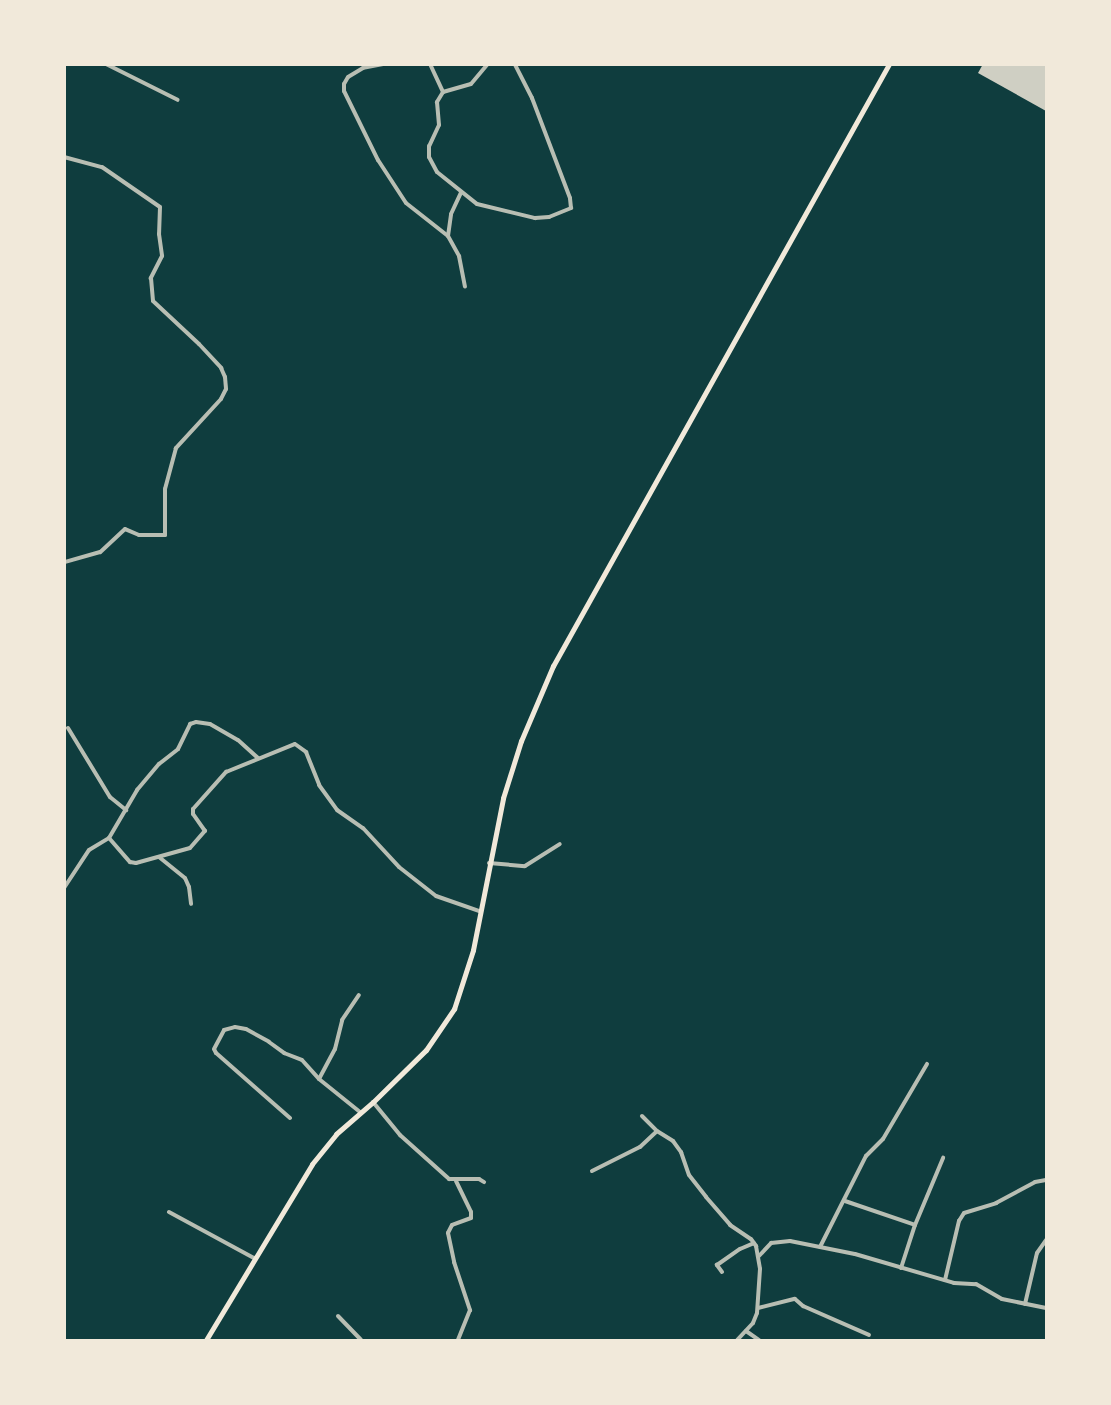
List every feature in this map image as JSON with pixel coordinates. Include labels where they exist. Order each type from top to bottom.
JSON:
[{"type":"main road","points":[[206,1341],[312,1164],[336,1134],[373,1102],[426,1050],[454,1009],[466,978],[503,798],[521,741],[553,666],[889,64]]},
{"type":"street","points":[[106,64],[178,100]]},
{"type":"street","points":[[383,64],[363,68],[348,77],[344,84],[344,91],[378,160],[406,203],[448,236],[459,256],[465,286]]},
{"type":"street","points":[[430,64],[443,92]]},
{"type":"street","points":[[488,64],[471,84],[443,92],[437,102],[440,125],[429,146],[429,157],[437,172],[477,204],[535,218],[549,217],[570,207],[570,198],[515,64]]},
{"type":"street","points":[[64,157],[102,167],[160,207],[159,234],[162,256],[152,278],[153,301],[200,344],[221,368],[225,377],[226,389],[221,399],[176,448],[165,489],[165,535],[139,535],[126,529],[100,552],[64,562]]},
{"type":"street","points":[[448,236],[452,214],[461,193]]},
{"type":"street","points":[[64,888],[89,850],[109,838],[137,790],[159,764],[178,749],[186,730],[196,722],[210,724],[238,740],[258,758]]},
{"type":"street","points":[[68,728],[110,797],[126,810]]},
{"type":"street","points":[[109,838],[130,862],[140,863],[190,848],[204,835],[204,826],[193,814],[193,809],[226,772],[295,744],[302,747],[319,785],[337,810],[363,828],[373,842],[422,887],[436,896],[479,911]]},
{"type":"street","points":[[488,863],[525,866],[560,844]]},
{"type":"street","points":[[159,857],[185,878],[189,887],[191,904]]},
{"type":"street","points":[[319,1079],[335,1049],[342,1020],[359,995]]},
{"type":"street","points":[[290,1118],[216,1053],[214,1049],[224,1030],[235,1027],[246,1029],[270,1042],[284,1053],[302,1060],[319,1079],[360,1112]]},
{"type":"street","points":[[820,1247],[866,1156],[883,1139],[927,1064]]},
{"type":"street","points":[[373,1102],[400,1136],[449,1179],[456,1181],[479,1179],[484,1182]]},
{"type":"street","points":[[642,1116],[657,1131],[673,1141],[681,1152],[689,1175],[733,1227],[754,1243],[759,1256],[758,1308],[756,1319],[737,1341]]},
{"type":"street","points":[[592,1171],[640,1147],[657,1131]]},
{"type":"street","points":[[901,1268],[915,1224],[943,1158]]},
{"type":"street","points":[[945,1280],[959,1221],[964,1213],[996,1203],[1004,1196],[1035,1182],[1047,1180]]},
{"type":"street","points":[[456,1181],[471,1212],[471,1218],[452,1225],[448,1233],[454,1262],[470,1310],[458,1341]]},
{"type":"street","points":[[845,1201],[915,1224]]},
{"type":"street","points":[[169,1212],[254,1258]]},
{"type":"street","points":[[759,1256],[765,1247],[782,1240],[855,1254],[945,1280],[976,1284],[1002,1299],[1047,1308]]},
{"type":"street","points":[[1024,1304],[1037,1253],[1047,1240]]},
{"type":"street","points":[[722,1272],[717,1265],[754,1243]]},
{"type":"street","points":[[758,1308],[795,1299],[803,1306],[869,1335]]},
{"type":"street","points":[[338,1316],[361,1341]]},
{"type":"street","points":[[746,1332],[759,1341]]},
{"type":"building","points":[[983,64],[1046,64],[1046,111],[978,73]]}]
